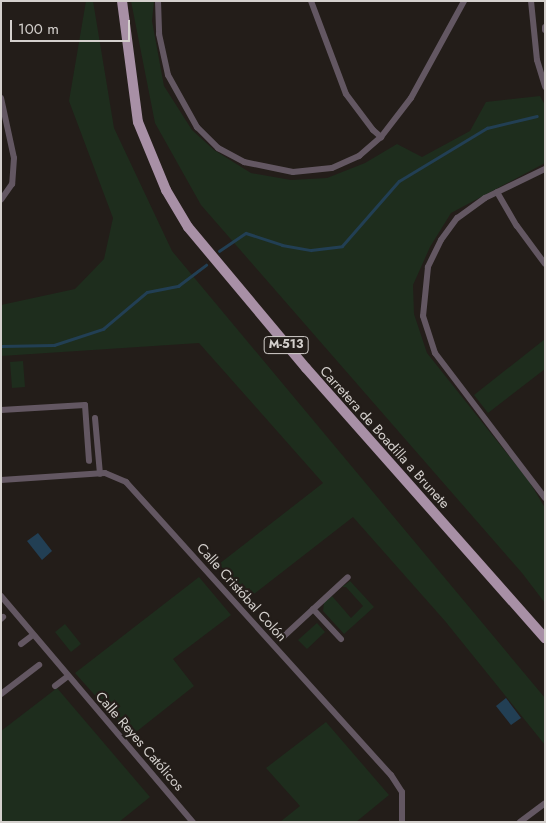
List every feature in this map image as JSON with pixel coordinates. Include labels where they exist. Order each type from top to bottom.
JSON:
[{"type":"main road","name":"Carretera de Boadilla a Brunete","points":[[122,1],[138,122],[166,190],[188,226],[306,368],[545,638]]},
{"type":"street","points":[[158,1],[159,34],[168,75],[196,127],[218,148],[260,167],[293,172],[319,171],[359,156],[382,137],[411,98],[464,1]]},
{"type":"street","points":[[310,1],[346,94],[368,124],[382,137]]},
{"type":"street","points":[[531,1],[536,60],[545,87]]},
{"type":"street","points":[[1,98],[14,158],[12,184],[1,200]]},
{"type":"street","points":[[545,169],[498,192],[457,218],[441,240],[428,267],[423,316],[434,353],[545,498]]},
{"type":"street","points":[[498,192],[517,226],[545,264]]},
{"type":"street","points":[[1,410],[85,405],[89,461]]},
{"type":"street","points":[[95,418],[100,474]]},
{"type":"street","name":"Calle Cristóbal Colón","points":[[1,480],[100,474],[126,482],[391,776],[402,792],[402,822]]},
{"type":"street","points":[[283,637],[348,577]]},
{"type":"street","name":"Calle Reyes Católicos","points":[[1,596],[67,677],[193,822]]},
{"type":"street","points":[[313,609],[340,639]]},
{"type":"street","points":[[22,644],[32,635]]},
{"type":"street","points":[[1,694],[39,665]]},
{"type":"street","points":[[55,686],[67,677]]},
{"type":"street","points":[[520,822],[545,803]]},
{"type":"green space","points":[[86,1],[93,1],[114,128],[172,251],[545,698],[545,745],[445,621],[353,517],[249,598],[219,564],[323,483],[199,343],[1,356],[1,305],[75,289],[104,259],[113,218],[69,101]]},
{"type":"green space","points":[[131,1],[154,1],[152,21],[164,86],[192,130],[214,150],[251,173],[291,180],[327,178],[365,163],[397,144],[422,157],[470,131],[486,102],[540,96],[545,105],[545,163],[451,213],[430,247],[413,285],[414,314],[427,353],[529,481],[545,508],[545,603],[522,573],[201,205],[155,123]]},
{"type":"green space","points":[[545,339],[545,369],[488,413],[474,395]]},
{"type":"green space","points":[[23,361],[25,387],[12,388],[10,362]]},
{"type":"green space","points":[[199,577],[231,615],[173,659],[194,686],[131,736],[108,709],[112,705],[105,697],[100,701],[75,673]]},
{"type":"green space","points":[[350,581],[374,607],[344,634],[323,611],[324,603],[332,596],[351,618],[363,606],[346,587],[342,587]]},
{"type":"green space","points":[[317,623],[325,632],[307,649],[298,640]]},
{"type":"green space","points":[[65,624],[81,644],[71,652],[55,632]]},
{"type":"green space","points":[[57,688],[150,797],[119,822],[1,822],[1,731]]},
{"type":"green space","points":[[326,722],[389,795],[356,822],[280,822],[300,806],[266,768]]},
{"type":"water","points":[[38,533],[52,551],[42,560],[27,541]]},
{"type":"water","points":[[506,698],[521,718],[511,725],[496,706]]},
{"type":"waterway","points":[[219,251],[246,233],[282,245],[311,250],[342,246],[399,181],[487,128],[537,116]]},
{"type":"waterway","points":[[1,346],[54,345],[103,329],[147,292],[178,286],[206,265]]}]
